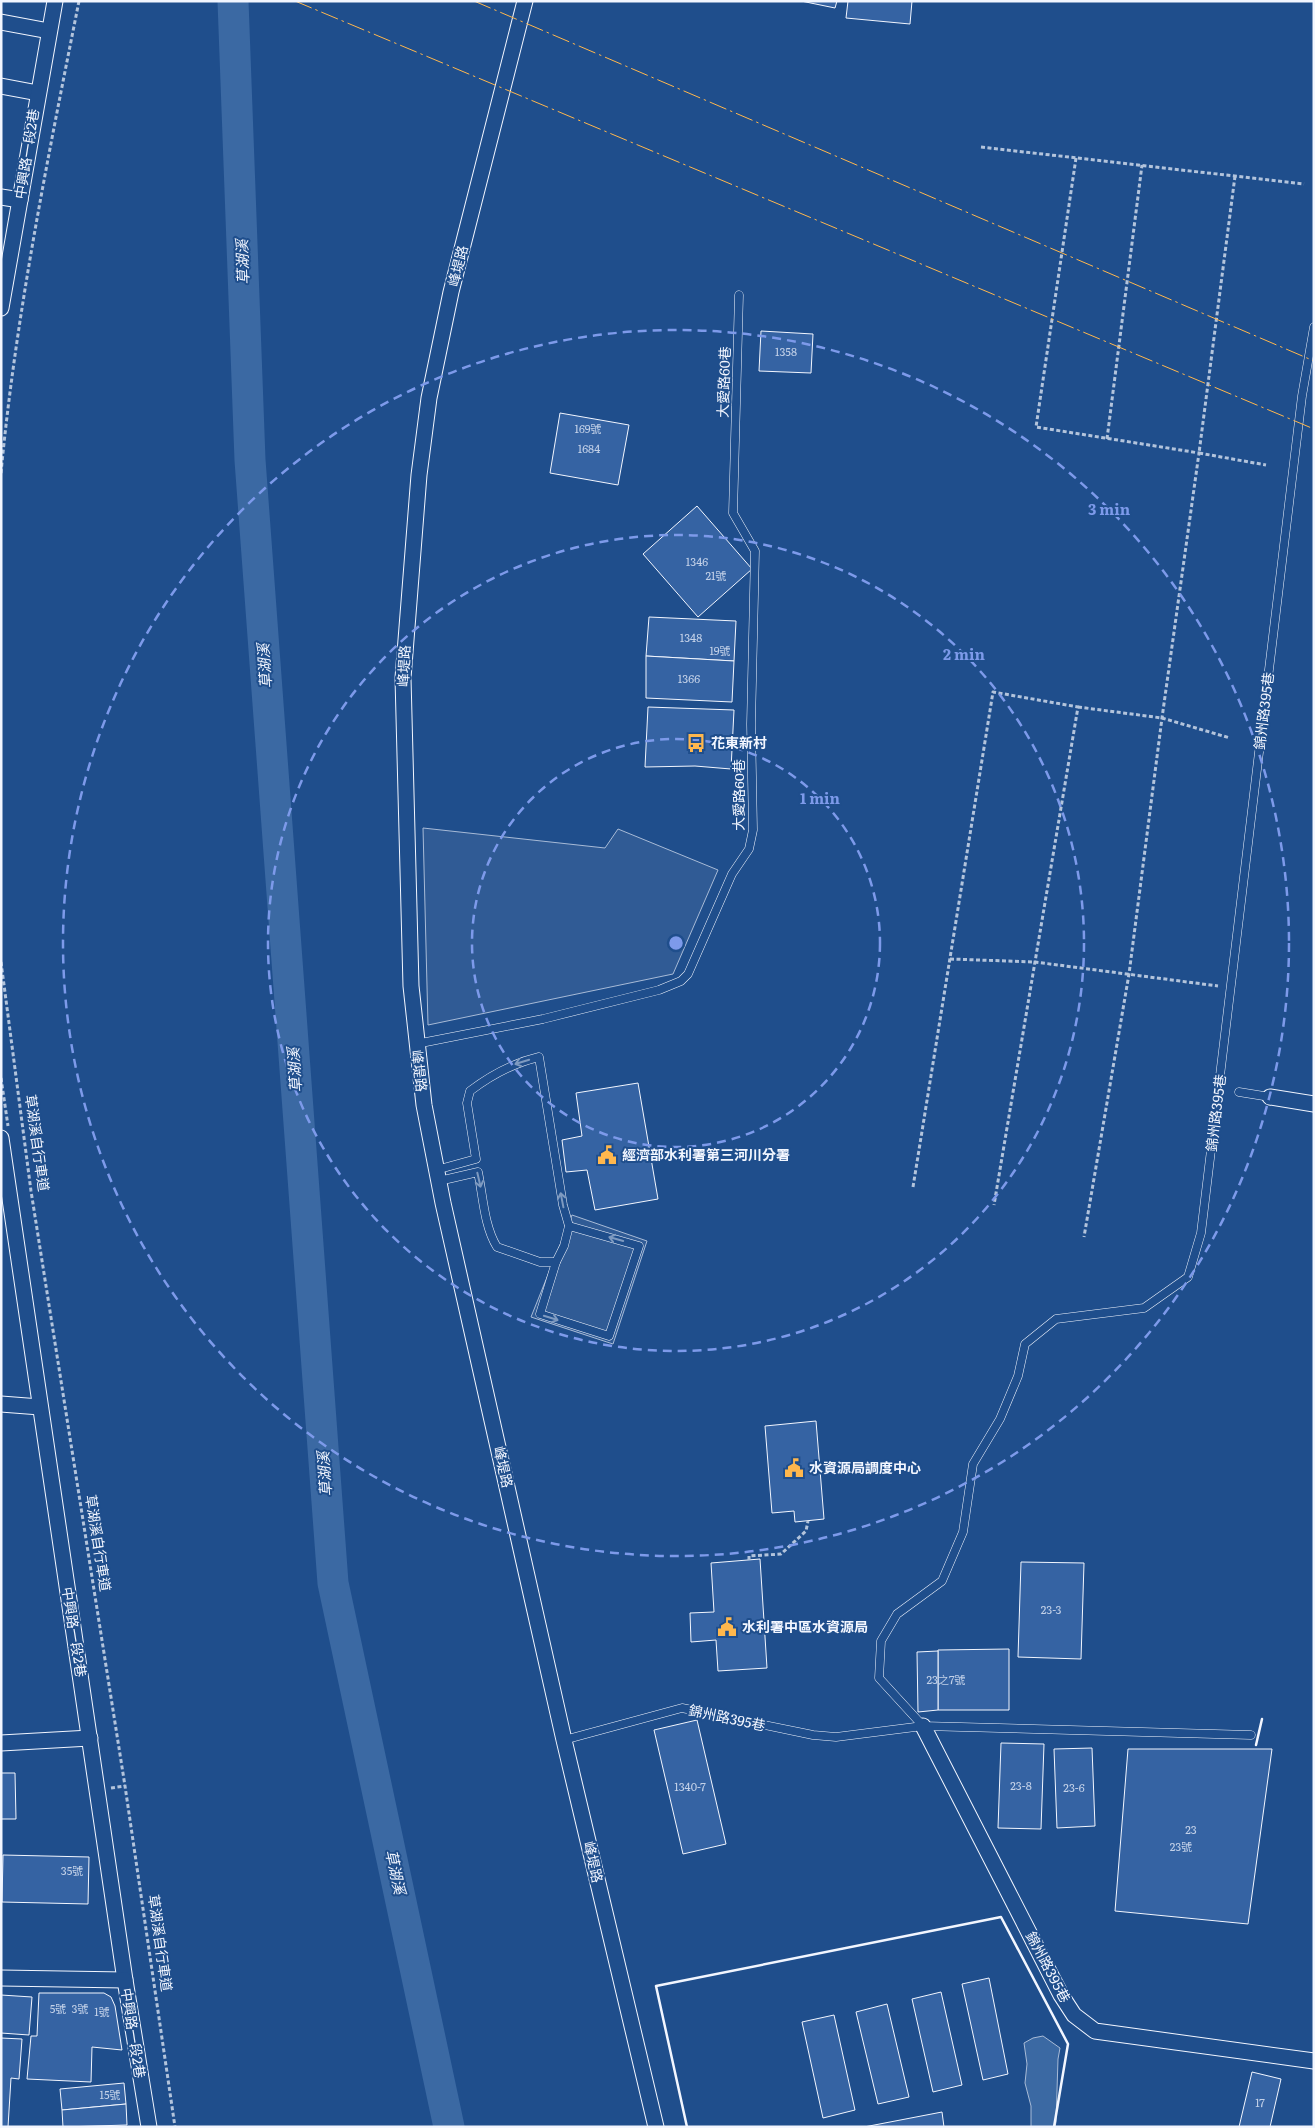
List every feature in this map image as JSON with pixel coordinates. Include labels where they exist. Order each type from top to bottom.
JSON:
[{"type":"street","name":"中興路一段2巷","points":[[1,308],[55,1]]},
{"type":"street","name":"峰堤路","points":[[525,1],[451,292],[429,398],[419,475],[403,678],[410,976],[424,1105],[437,1175],[564,1740],[656,2127]]},
{"type":"street","points":[[1,22],[49,31]]},
{"type":"street","points":[[1,86],[38,93]]},
{"type":"street","points":[[1,196],[20,200]]},
{"type":"street","points":[[1270,1097],[1314,1104]]},
{"type":"street","name":"中興路一段2巷","points":[[1,1138],[7,1213],[40,1407],[125,1980],[149,2127]]},
{"type":"street","points":[[1,1404],[40,1407]]},
{"type":"street","name":"錦州路395巷","points":[[923,1726],[1061,1995],[1074,2015],[1095,2031],[1314,2061]]},
{"type":"street","points":[[1,1743],[90,1738]]},
{"type":"street","points":[[1,1978],[125,1980]]},
{"type":"lane","name":"大愛路60巷","points":[[416,1044],[543,1019],[659,990],[681,981],[688,974],[732,874],[749,849],[753,830],[750,724],[755,551],[733,513],[738,295]]},
{"type":"lane","name":"錦州路395巷","points":[[923,1726],[879,1678],[881,1642],[897,1614],[942,1581],[963,1532],[973,1464],[1000,1419],[1018,1376],[1025,1344],[1056,1319],[1144,1308],[1188,1277],[1201,1233],[1302,396],[1314,327]]},
{"type":"lane","points":[[437,1175],[476,1159],[467,1103],[470,1091],[513,1065],[539,1057],[563,1204],[569,1226],[564,1246],[556,1262],[540,1314],[609,1336],[639,1246],[569,1226]]},
{"type":"lane","points":[[1239,1092],[1270,1097]]},
{"type":"lane","points":[[437,1175],[478,1172],[492,1240],[497,1247],[540,1262],[556,1262]]},
{"type":"lane","name":"錦州路395巷","points":[[564,1740],[682,1708],[813,1735],[836,1737],[923,1726],[1251,1735]]},
{"type":"path","points":[[1,473],[21,317],[58,98],[79,1]]},
{"type":"path","points":[[981,146],[1304,184]]},
{"type":"path","points":[[1076,158],[1036,427],[1266,465]]},
{"type":"path","points":[[1107,439],[1142,165]]},
{"type":"path","points":[[1084,1237],[1129,974],[1235,176]]},
{"type":"path","points":[[913,1187],[993,692],[1078,707],[1162,718],[1230,738]]},
{"type":"path","points":[[994,1205],[1078,707]]},
{"type":"path","points":[[950,960],[1035,962],[1218,986]]},
{"type":"path","name":"草湖溪自行車道","points":[[1,962],[32,1191],[126,1795],[175,2127]]},
{"type":"path","points":[[748,1560],[748,1556],[781,1554],[806,1531],[808,1521]]},
{"type":"shaded area","points":[[423,828],[605,848],[618,829],[718,870],[673,974],[428,1025]]},
{"type":"shaded area","points":[[572,1215],[647,1241],[613,1344],[531,1317]]},
{"type":"shaded area","points":[[1043,2036],[1060,2048],[1056,2122],[1055,2127],[1031,2127],[1031,2106],[1025,2083],[1027,2064],[1024,2043],[1033,2038]]},
{"type":"building","points":[[801,1],[837,1],[835,8]]},
{"type":"building","points":[[848,1],[912,1],[910,24],[846,18]]},
{"type":"building","points":[[761,331],[813,334],[811,373],[759,371]]},
{"type":"building","points":[[560,413],[629,425],[618,485],[550,473]]},
{"type":"building","points":[[697,506],[752,569],[698,617],[643,554]]},
{"type":"building","points":[[649,617],[736,621],[734,661],[646,656]]},
{"type":"building","points":[[646,656],[734,661],[732,702],[646,698]]},
{"type":"building","points":[[648,707],[734,710],[731,769],[695,766],[645,767]]},
{"type":"building","name":"經濟部水利署第三河川分署","points":[[638,1083],[658,1199],[595,1210],[587,1170],[566,1172],[562,1140],[582,1136],[576,1093]]},
{"type":"building","name":"水資源局調度中心","points":[[816,1421],[824,1519],[795,1522],[794,1511],[772,1513],[765,1426]]},
{"type":"building","name":"水利署中區水資源局","points":[[760,1559],[767,1668],[718,1671],[716,1640],[691,1642],[690,1613],[714,1612],[711,1563]]},
{"type":"building","points":[[1021,1562],[1084,1563],[1081,1659],[1018,1657]]},
{"type":"building","points":[[1009,1649],[1009,1710],[938,1710],[938,1650]]},
{"type":"building","points":[[938,1651],[938,1710],[918,1712],[917,1652]]},
{"type":"building","points":[[697,1720],[726,1844],[683,1854],[654,1730]]},
{"type":"building","points":[[1001,1743],[1044,1744],[1041,1829],[998,1828]]},
{"type":"building","points":[[1092,1748],[1095,1826],[1057,1828],[1054,1749]]},
{"type":"building","points":[[1128,1749],[1272,1749],[1248,1924],[1115,1911]]},
{"type":"building","points":[[1,1773],[15,1773],[16,1819],[1,1819]]},
{"type":"building","points":[[3,1855],[89,1857],[88,1904],[2,1902]]},
{"type":"building","points":[[989,1978],[1008,2074],[983,2080],[962,1984]]},
{"type":"building","points":[[941,1992],[962,2085],[933,2092],[912,1999]]},
{"type":"building","points":[[39,1993],[104,1993],[111,1997],[115,2006],[122,2050],[92,2047],[91,2082],[27,2079],[31,2036],[37,2036]]},
{"type":"building","points":[[1,1995],[32,1997],[29,2035],[1,2033]]},
{"type":"building","points":[[887,2004],[909,2097],[878,2104],[856,2012]]},
{"type":"building","points":[[834,2015],[855,2110],[823,2118],[802,2022]]},
{"type":"building","points":[[1,2038],[22,2039],[19,2079],[11,2078],[8,2127],[1,2127]]},
{"type":"building","points":[[1252,2072],[1281,2079],[1270,2127],[1239,2127]]},
{"type":"building","points":[[124,2083],[126,2104],[62,2110],[60,2089]]},
{"type":"building","points":[[126,2104],[127,2125],[63,2127],[62,2110]]},
{"type":"building","points":[[942,2112],[944,2127],[864,2127]]},
{"type":"waterway","name":"草湖溪","points":[[233,1],[250,460],[333,1583],[449,2127]]},
{"type":"wall","points":[[1256,1745],[1262,1719]]},
{"type":"wall","points":[[687,2127],[656,1986],[1001,1917],[1068,2044],[1054,2127]]},
{"type":"power","points":[[295,1],[1314,429]]},
{"type":"power","points":[[474,1],[1314,361]]},
{"type":"place","name":"花東新村","points":[[696,743]]},
{"type":"place","name":"經濟部水利署第三河川分署","points":[[607,1155]]},
{"type":"place","name":"水資源局調度中心","points":[[794,1468]]},
{"type":"place","name":"水利署中區水資源局","points":[[727,1627]]}]
